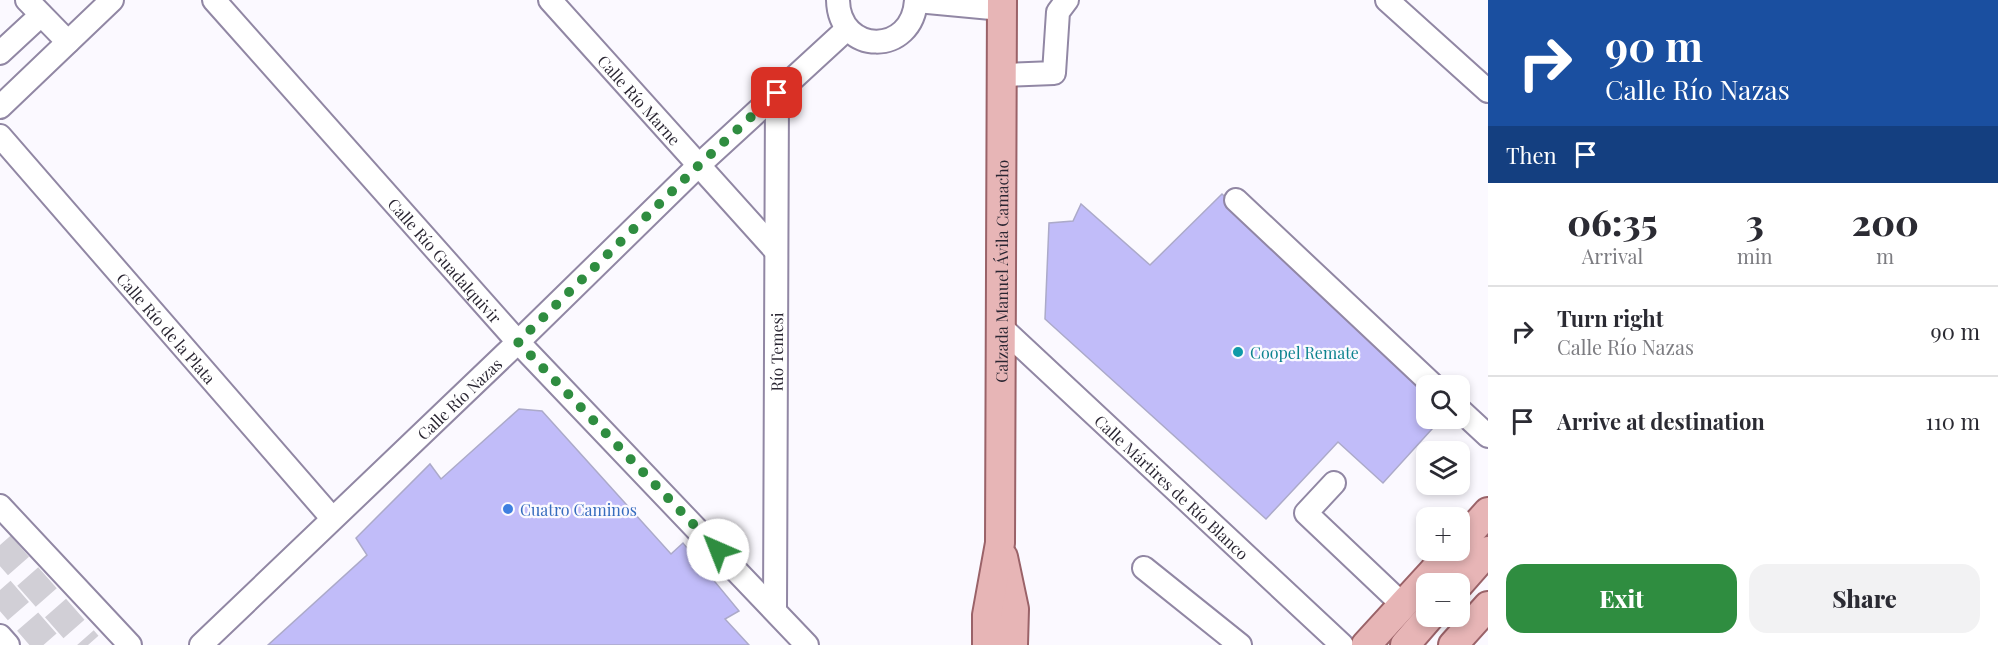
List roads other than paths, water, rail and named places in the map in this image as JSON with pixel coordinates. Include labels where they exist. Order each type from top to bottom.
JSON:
[{"type":"main road","name":"Calzada Manuel Ávila Camacho","points":[[987,645],[987,615],[1000,543],[1002,5]]},
{"type":"main road","points":[[1470,532],[1488,512]]},
{"type":"main road","name":"Calzada Manuel Ávila Camacho","points":[[1000,543],[1014,609],[1013,645]]},
{"type":"main road","points":[[1469,573],[1488,551]]},
{"type":"main road","points":[[1366,645],[1443,561]]},
{"type":"main road","points":[[1453,645],[1488,606]]},
{"type":"main road","points":[[1404,645],[1420,627]]},
{"type":"street","points":[[0,107],[112,0]]},
{"type":"street","name":"Calle Río Guadalquivir","points":[[214,0],[518,342],[807,645]]},
{"type":"street","name":"Calle Río Marne","points":[[550,0],[776,251]]},
{"type":"street","points":[[838,0],[840,16],[847,28],[863,40],[882,42],[900,35],[913,21],[916,1],[1002,5]]},
{"type":"street","points":[[1002,75],[1054,72],[1058,12],[1067,0]]},
{"type":"street","points":[[1387,0],[1488,91]]},
{"type":"street","points":[[0,53],[34,7],[68,42]]},
{"type":"street","name":"Calle Río Nazas","points":[[201,645],[518,342],[699,165],[847,28]]},
{"type":"street","name":"Río Temesi","points":[[775,610],[777,93]]},
{"type":"street","name":"Calle Río de la Plata","points":[[0,136],[332,518]]},
{"type":"street","points":[[1236,200],[1422,375]]},
{"type":"street","name":"Calle Mártires de Río Blanco","points":[[1001,327],[1342,645]]},
{"type":"street","points":[[1470,419],[1488,436]]},
{"type":"street","points":[[1334,483],[1306,513],[1403,604]]},
{"type":"street","points":[[0,506],[130,645]]},
{"type":"street","points":[[1144,568],[1240,645]]},
{"type":"street","points":[[0,636],[8,645]]},
{"type":"tunnel","points":[[0,545],[88,645]]},
{"type":"tunnel","points":[[0,590],[48,645]]},
{"type":"place","name":"Coopel Remate","points":[[1238,352]]},
{"type":"place","name":"Cuatro Caminos","points":[[508,509]]}]
